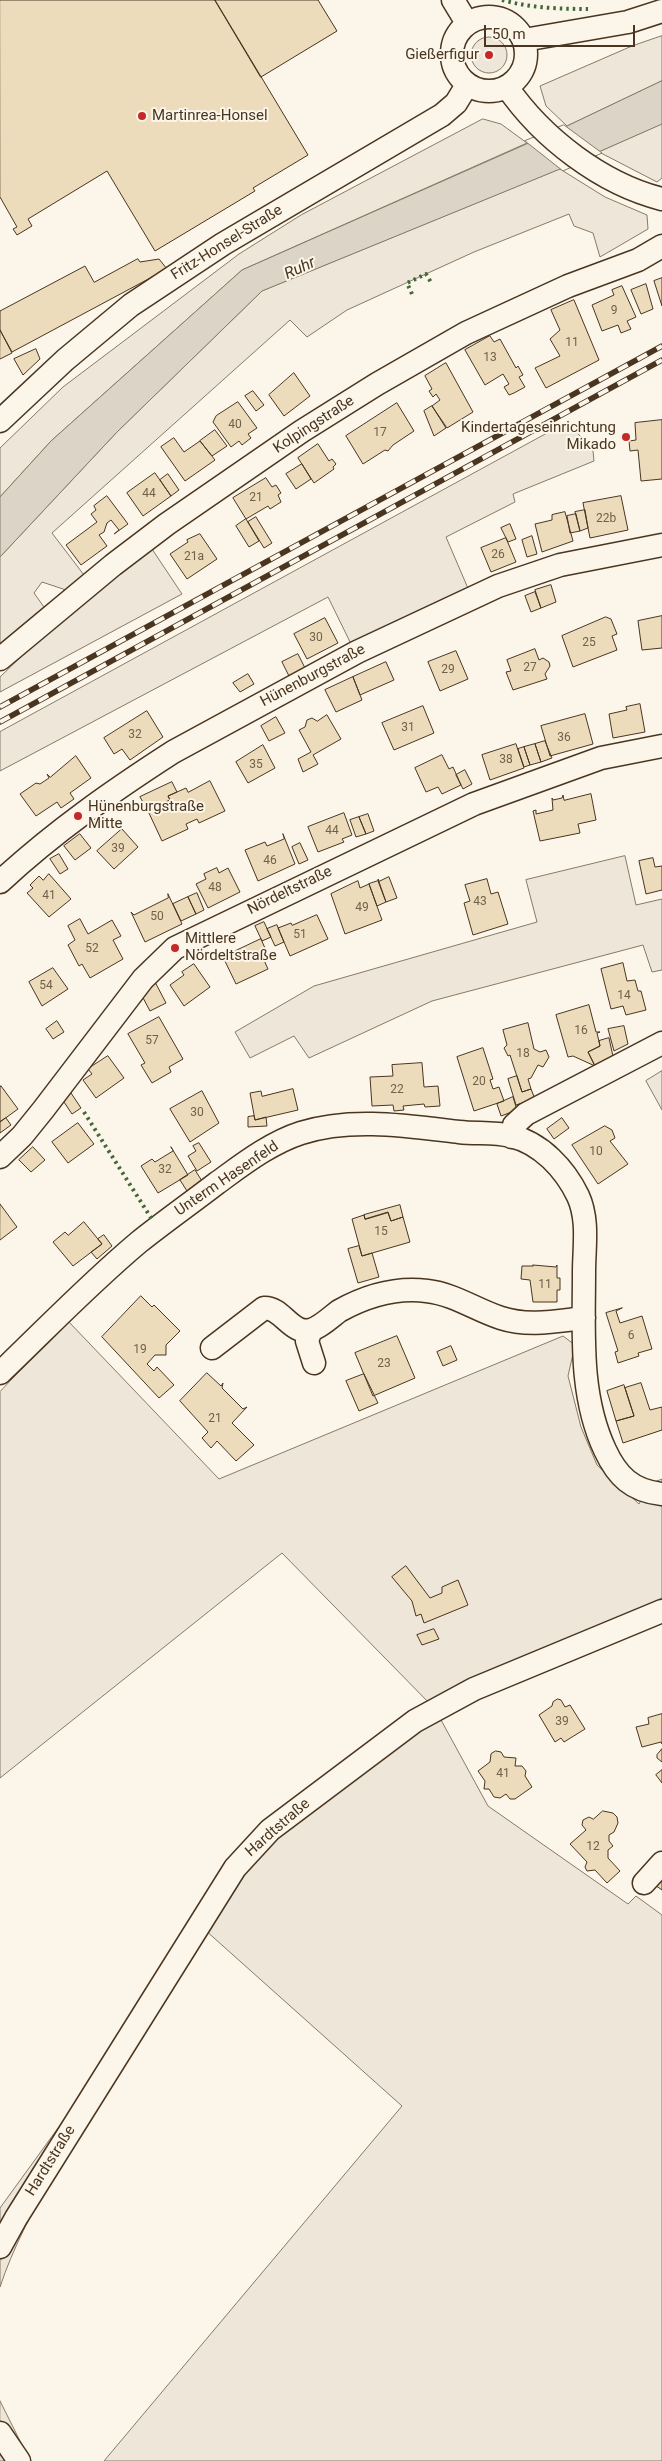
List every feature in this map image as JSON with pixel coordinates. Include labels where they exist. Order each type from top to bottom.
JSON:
[{"type":"street","points":[[453,0],[467,23]]},
{"type":"street","points":[[524,40],[628,22],[662,11]]},
{"type":"street","points":[[483,17],[499,18],[514,27],[524,40],[526,62],[522,72],[507,87],[486,92],[467,85],[458,76],[451,54],[453,42],[467,23],[483,17]]},
{"type":"street","name":"Fritz-Honsel-Straße","points":[[0,421],[65,360],[131,305],[223,244],[442,115],[456,103],[467,85]]},
{"type":"street","points":[[507,87],[529,116],[556,140],[608,177],[657,198]]},
{"type":"street","name":"Kolpingstraße","points":[[0,660],[113,565],[167,524],[302,431],[377,384],[466,333],[568,286],[638,260],[662,246]]},
{"type":"street","name":"Hünenburgstraße","points":[[0,882],[60,830],[153,765],[357,652],[498,586],[533,573],[598,556],[662,545]]},
{"type":"street","name":"Nördeltstraße","points":[[0,1157],[22,1136],[43,1110],[143,979],[175,948],[474,804],[601,758],[662,746]]},
{"type":"street","points":[[512,1137],[514,1125],[526,1114],[662,1043]]},
{"type":"street","name":"Unterm Hasenfeld","points":[[0,1373],[139,1242],[226,1177],[286,1139],[323,1128],[355,1124],[512,1137],[532,1145],[549,1158],[566,1176],[579,1199],[585,1228],[584,1318],[586,1391],[590,1413],[612,1465],[629,1485],[662,1494]]},
{"type":"street","points":[[314,1363],[307,1341],[307,1336],[311,1330],[360,1301],[400,1290],[439,1293],[468,1302],[490,1314],[512,1321],[540,1322],[584,1318]]},
{"type":"street","points":[[212,1348],[264,1308],[273,1309],[296,1328],[311,1330]]},
{"type":"street","name":"Hardtstraße","points":[[0,2247],[16,2218],[236,1868],[270,1830],[393,1737],[435,1709],[474,1689],[662,1611]]},
{"type":"street","points":[[644,1883],[662,1863]]},
{"type":"street","points":[[0,2433],[19,2461]]},
{"type":"shaded area","points":[[662,36],[662,81],[567,126],[546,106],[540,86],[632,46]]},
{"type":"shaded area","points":[[489,37],[502,42],[507,55],[502,68],[489,73],[476,68],[471,55],[476,42]]},
{"type":"shaded area","points":[[483,119],[501,124],[527,143],[242,270],[51,441],[0,497],[0,448],[63,387],[239,254],[301,215]]},
{"type":"shaded area","points":[[662,124],[662,178],[657,182],[599,152]]},
{"type":"shaded area","points":[[560,169],[605,197],[647,215],[648,229],[600,257],[593,233],[574,226],[569,214],[474,252],[347,310],[307,337],[290,320],[52,533],[84,575],[66,590],[42,582],[34,593],[44,607],[0,644],[0,557],[117,432],[262,291]]},
{"type":"shaded area","points":[[568,422],[593,451],[594,461],[513,494],[515,502],[446,537],[470,593],[353,648],[328,597],[0,771],[0,732]]},
{"type":"shaded area","points":[[152,549],[182,594],[0,692],[0,677],[58,621]]},
{"type":"shaded area","points":[[625,856],[636,905],[662,899],[662,970],[652,972],[643,945],[432,1001],[309,1058],[294,1036],[250,1058],[235,1032],[314,986],[537,922],[526,880]]},
{"type":"shaded area","points":[[662,1071],[662,1110],[646,1081]]},
{"type":"shaded area","points":[[68,1321],[219,1479],[563,1336],[575,1345],[568,1376],[581,1427],[597,1465],[639,1504],[649,1484],[662,1479],[662,1598],[435,1709],[282,1553],[0,1778],[0,1392]]},
{"type":"shaded area","points":[[435,1709],[488,1806],[628,1904],[636,1896],[662,1915],[662,2461],[104,2461],[402,2106],[204,1929],[120,2073],[53,2176],[24,2230],[0,2287],[0,2208],[251,1862],[290,1824]]},
{"type":"shaded area","points":[[0,2401],[30,2461],[0,2461]]},
{"type":"water","name":"Ruhr","points":[[662,81],[662,124],[560,169],[262,291],[117,432],[0,557],[0,497],[51,441],[242,270],[567,126]]},
{"type":"pier","points":[[564,125],[602,153],[563,171],[525,141]]},
{"type":"building","name":"Martinrea-Honsel","points":[[0,0],[215,0],[308,155],[253,188],[255,191],[155,251],[107,171],[28,219],[32,226],[17,235],[13,229],[17,227],[0,197]]},
{"type":"building","points":[[215,0],[318,0],[337,31],[261,77]]},
{"type":"building","points":[[138,259],[140,262],[159,259],[167,269],[12,352],[0,330],[0,311],[85,266],[94,282]]},
{"type":"building","points":[[662,278],[662,306],[654,281]]},
{"type":"building","points":[[646,284],[653,309],[641,314],[631,290]]},
{"type":"building","points":[[622,286],[636,317],[627,321],[631,329],[621,333],[618,325],[602,331],[592,305],[614,295],[612,290]]},
{"type":"building","points":[[574,300],[599,360],[546,388],[535,368],[560,356],[550,339],[560,330],[551,310]]},
{"type":"building","points":[[0,330],[12,353],[0,359]]},
{"type":"building","points":[[490,336],[494,342],[500,339],[516,368],[518,366],[523,375],[519,377],[525,387],[509,395],[504,387],[509,384],[503,374],[485,385],[465,350]]},
{"type":"building","points":[[36,349],[40,359],[23,375],[14,359]]},
{"type":"building","points":[[446,363],[473,412],[447,428],[432,406],[440,400],[436,394],[433,397],[429,391],[432,389],[425,376]]},
{"type":"building","points":[[294,373],[310,396],[284,416],[269,395]]},
{"type":"building","points":[[253,391],[264,405],[256,411],[245,396]]},
{"type":"building","points":[[238,402],[257,428],[248,434],[251,438],[242,445],[239,441],[231,447],[213,422],[216,416]]},
{"type":"building","points":[[397,403],[414,431],[393,445],[388,451],[385,450],[363,464],[346,436]]},
{"type":"building","points":[[432,406],[446,428],[434,436],[424,411]]},
{"type":"building","points":[[662,420],[662,479],[641,481],[638,450],[630,451],[629,441],[636,440],[635,423]]},
{"type":"building","points":[[215,430],[227,446],[212,456],[200,441]]},
{"type":"building","points":[[174,438],[184,452],[200,441],[215,460],[185,481],[161,447]]},
{"type":"building","points":[[318,444],[329,461],[332,459],[336,464],[333,467],[334,469],[314,483],[298,458]]},
{"type":"building","points":[[302,464],[311,479],[296,489],[286,474]]},
{"type":"building","points":[[155,473],[171,496],[143,516],[127,493]]},
{"type":"building","points":[[168,474],[179,490],[171,496],[160,480]]},
{"type":"building","points":[[266,478],[272,487],[276,485],[281,493],[278,495],[281,502],[270,509],[268,506],[246,519],[233,498]]},
{"type":"building","points":[[107,496],[128,524],[114,534],[119,530],[111,520],[107,523],[104,532],[99,535],[107,546],[81,565],[66,545],[97,522],[91,514],[96,510],[94,506]]},
{"type":"building","points":[[621,496],[628,530],[590,538],[583,503]]},
{"type":"building","points":[[585,510],[588,528],[580,531],[575,512]]},
{"type":"building","points":[[565,512],[573,541],[542,552],[535,524],[552,520],[552,515]]},
{"type":"building","points":[[576,514],[580,531],[570,533],[567,516]]},
{"type":"building","points":[[256,517],[272,543],[264,548],[248,522]]},
{"type":"building","points":[[246,519],[259,541],[249,547],[236,526]]},
{"type":"building","points":[[510,524],[516,539],[508,542],[501,528]]},
{"type":"building","points":[[200,534],[217,559],[187,579],[170,554],[188,542],[187,540]]},
{"type":"building","points":[[532,536],[537,554],[527,557],[522,540]]},
{"type":"building","points":[[506,538],[516,562],[491,572],[481,548]]},
{"type":"building","points":[[551,585],[556,602],[541,608],[535,590]]},
{"type":"building","points":[[535,592],[541,608],[531,612],[525,596]]},
{"type":"building","points":[[662,616],[662,648],[642,650],[638,621]]},
{"type":"building","points":[[606,617],[611,619],[617,634],[612,636],[617,650],[573,667],[562,636]]},
{"type":"building","points":[[325,618],[338,643],[307,659],[294,634]]},
{"type":"building","points":[[535,649],[539,660],[543,658],[549,662],[550,666],[545,674],[547,679],[513,690],[506,672],[511,671],[507,660]]},
{"type":"building","points":[[456,651],[468,679],[440,691],[428,662]]},
{"type":"building","points":[[298,654],[305,668],[289,676],[282,662]]},
{"type":"building","points":[[386,662],[394,680],[360,695],[353,677]]},
{"type":"building","points":[[248,674],[254,684],[240,692],[233,683]]},
{"type":"building","points":[[353,677],[362,700],[336,712],[325,690]]},
{"type":"building","points":[[640,704],[645,732],[613,738],[609,714],[627,710],[626,707]]},
{"type":"building","points":[[423,706],[434,733],[394,750],[382,723]]},
{"type":"building","points":[[147,711],[163,737],[130,760],[122,749],[114,754],[104,738]]},
{"type":"building","points":[[585,714],[593,744],[550,756],[541,726]]},
{"type":"building","points":[[327,715],[341,739],[313,755],[318,764],[303,772],[298,759],[311,752],[299,730],[305,727],[307,720],[312,718],[317,721]]},
{"type":"building","points":[[276,717],[285,733],[269,741],[261,726]]},
{"type":"building","points":[[545,741],[552,758],[541,762],[535,744]]},
{"type":"building","points":[[516,744],[524,768],[490,780],[482,755]]},
{"type":"building","points":[[535,744],[541,762],[530,765],[524,747]]},
{"type":"building","points":[[263,745],[275,768],[248,783],[236,762]]},
{"type":"building","points":[[524,747],[530,765],[524,767],[518,749]]},
{"type":"building","points":[[442,755],[449,769],[453,767],[461,785],[442,794],[438,787],[426,792],[415,768]]},
{"type":"building","points":[[76,756],[91,778],[70,793],[74,799],[61,808],[57,802],[36,816],[20,794],[36,783],[40,784],[49,778],[47,774],[50,777]]},
{"type":"building","points":[[465,770],[472,784],[463,789],[456,775]]},
{"type":"building","points":[[210,781],[225,811],[199,823],[197,819],[186,824],[188,829],[162,841],[148,811],[170,800],[168,796],[186,788],[188,792]]},
{"type":"building","points":[[172,782],[177,792],[168,796],[170,800],[148,811],[140,797]]},
{"type":"building","points":[[591,794],[596,820],[578,824],[580,833],[540,841],[533,811],[536,810],[536,814],[553,810],[552,798],[553,800],[562,798],[563,795],[564,800]]},
{"type":"building","points":[[344,813],[352,835],[342,839],[344,842],[318,852],[308,827]]},
{"type":"building","points":[[368,814],[374,831],[366,834],[359,817]]},
{"type":"building","points":[[359,817],[366,834],[356,837],[350,820]]},
{"type":"building","points":[[122,829],[138,847],[114,869],[97,851]]},
{"type":"building","points":[[80,834],[91,848],[75,860],[64,846]]},
{"type":"building","points":[[283,834],[295,864],[258,881],[245,850],[265,842],[267,846],[284,839]]},
{"type":"building","points":[[300,843],[308,860],[299,864],[292,847]]},
{"type":"building","points":[[59,854],[68,869],[60,874],[50,859]]},
{"type":"building","points":[[653,858],[655,867],[662,866],[662,890],[646,894],[639,861]]},
{"type":"building","points":[[217,868],[219,873],[228,868],[240,892],[208,908],[196,884],[206,879],[204,874]]},
{"type":"building","points":[[49,874],[71,899],[49,917],[27,893],[33,888],[30,885],[39,876],[43,880]]},
{"type":"building","points":[[389,877],[397,898],[386,902],[378,879],[379,881]]},
{"type":"building","points":[[487,879],[491,894],[498,892],[508,924],[473,935],[464,903],[470,901],[465,885]]},
{"type":"building","points":[[358,881],[360,888],[369,884],[382,920],[345,934],[331,894]]},
{"type":"building","points":[[378,881],[386,902],[377,906],[369,884]]},
{"type":"building","points":[[197,893],[204,910],[196,914],[188,897]]},
{"type":"building","points":[[168,894],[182,924],[145,942],[131,912],[134,915],[168,898]]},
{"type":"building","points":[[188,897],[196,914],[181,921],[173,904]]},
{"type":"building","points":[[317,915],[328,939],[290,956],[278,928],[291,923],[292,925]]},
{"type":"building","points":[[80,919],[88,934],[112,920],[121,936],[113,940],[123,959],[90,978],[82,964],[79,966],[68,945],[75,940],[68,926]]},
{"type":"building","points":[[264,922],[271,937],[262,941],[255,926]]},
{"type":"building","points":[[277,925],[284,942],[275,946],[267,929]]},
{"type":"building","points":[[261,939],[268,955],[263,958],[268,969],[236,984],[223,957]]},
{"type":"building","points":[[623,963],[627,981],[635,980],[638,991],[641,991],[646,1010],[626,1015],[623,1006],[611,1009],[601,969]]},
{"type":"building","points":[[194,964],[210,987],[184,1006],[170,985],[184,975],[182,972]]},
{"type":"building","points":[[53,968],[68,989],[42,1006],[29,982]]},
{"type":"building","points":[[154,980],[166,1003],[150,1011],[141,994]]},
{"type":"building","points":[[589,1005],[596,1032],[600,1032],[597,1033],[600,1046],[588,1052],[595,1066],[573,1056],[568,1057],[556,1015]]},
{"type":"building","points":[[159,1017],[183,1059],[169,1067],[171,1072],[152,1083],[141,1065],[145,1063],[128,1034]]},
{"type":"building","points":[[57,1021],[64,1032],[53,1039],[46,1029]]},
{"type":"building","points":[[528,1023],[534,1049],[540,1052],[546,1050],[549,1057],[543,1067],[538,1065],[531,1078],[528,1079],[531,1089],[522,1092],[510,1055],[508,1056],[504,1048],[507,1045],[503,1030]]},
{"type":"building","points":[[624,1026],[628,1044],[614,1051],[608,1029]]},
{"type":"building","points":[[609,1038],[614,1061],[597,1070],[588,1052],[600,1046],[599,1041]]},
{"type":"building","points":[[483,1048],[493,1079],[490,1080],[493,1089],[499,1087],[504,1101],[474,1111],[457,1057]]},
{"type":"building","points":[[108,1056],[124,1078],[96,1098],[83,1080],[92,1074],[88,1069]]},
{"type":"building","points":[[422,1063],[424,1087],[438,1086],[440,1106],[425,1107],[424,1104],[403,1106],[404,1110],[394,1111],[393,1105],[372,1106],[370,1077],[393,1076],[392,1065]]},
{"type":"building","points":[[517,1076],[522,1092],[531,1089],[535,1099],[516,1105],[508,1079]]},
{"type":"building","points":[[1,1086],[18,1109],[0,1122],[0,1088]]},
{"type":"building","points":[[293,1089],[298,1110],[255,1120],[250,1093],[261,1091],[262,1096]]},
{"type":"building","points":[[202,1091],[219,1123],[190,1142],[170,1109]]},
{"type":"building","points":[[71,1093],[81,1108],[72,1114],[62,1099]]},
{"type":"building","points":[[513,1097],[517,1110],[501,1116],[497,1104]]},
{"type":"building","points":[[254,1116],[255,1120],[266,1117],[267,1126],[248,1127],[248,1117]]},
{"type":"building","points":[[6,1118],[11,1125],[0,1133],[0,1122]]},
{"type":"building","points":[[562,1118],[569,1128],[554,1139],[547,1129]]},
{"type":"building","points":[[78,1123],[94,1144],[68,1163],[52,1142]]},
{"type":"building","points":[[605,1126],[612,1130],[615,1138],[610,1141],[628,1164],[598,1184],[572,1145]]},
{"type":"building","points":[[199,1143],[211,1162],[197,1171],[188,1156],[196,1151],[193,1146]]},
{"type":"building","points":[[33,1147],[45,1160],[31,1172],[19,1160]]},
{"type":"building","points":[[171,1147],[188,1175],[158,1193],[141,1166],[152,1159],[155,1162],[173,1151]]},
{"type":"building","points":[[195,1170],[202,1181],[187,1191],[180,1180]]},
{"type":"building","points":[[0,1204],[17,1227],[0,1240]]},
{"type":"building","points":[[400,1205],[403,1217],[391,1221],[388,1212],[365,1219],[364,1215]]},
{"type":"building","points":[[388,1213],[391,1221],[403,1217],[410,1242],[362,1256],[352,1219],[364,1215],[365,1219]]},
{"type":"building","points":[[84,1222],[102,1244],[73,1266],[53,1242],[65,1232],[68,1235]]},
{"type":"building","points":[[104,1235],[112,1246],[97,1259],[91,1252],[102,1244],[98,1239]]},
{"type":"building","points":[[359,1246],[362,1256],[372,1253],[379,1277],[358,1283],[348,1249]]},
{"type":"building","points":[[557,1265],[557,1278],[560,1278],[560,1290],[557,1290],[557,1302],[533,1302],[530,1280],[521,1279],[522,1266],[556,1267]]},
{"type":"building","points":[[141,1296],[152,1307],[154,1305],[180,1331],[166,1345],[166,1355],[155,1355],[147,1364],[154,1371],[157,1367],[174,1385],[159,1398],[102,1337]]},
{"type":"building","points":[[622,1308],[616,1311],[620,1323],[642,1316],[652,1349],[638,1353],[639,1356],[618,1363],[615,1352],[618,1351],[606,1313]]},
{"type":"building","points":[[397,1336],[415,1378],[373,1396],[355,1353]]},
{"type":"building","points":[[451,1346],[457,1360],[443,1366],[437,1352]]},
{"type":"building","points":[[207,1373],[221,1386],[223,1383],[222,1388],[243,1409],[247,1407],[232,1423],[254,1445],[236,1461],[217,1441],[211,1448],[202,1438],[208,1432],[180,1401]]},
{"type":"building","points":[[364,1374],[378,1403],[359,1411],[346,1381]]},
{"type":"building","points":[[641,1383],[650,1410],[662,1407],[662,1430],[623,1443],[616,1421],[634,1416],[625,1388]]},
{"type":"building","points":[[624,1385],[634,1416],[616,1421],[607,1391]]},
{"type":"building","points":[[406,1566],[430,1598],[442,1593],[442,1587],[458,1580],[468,1605],[424,1623],[421,1614],[416,1616],[412,1601],[392,1577]]},
{"type":"building","points":[[434,1629],[439,1639],[422,1645],[417,1635]]},
{"type":"building","points":[[558,1699],[561,1700],[565,1707],[570,1705],[585,1729],[564,1742],[561,1738],[555,1742],[539,1715]]},
{"type":"building","points":[[662,1714],[662,1744],[661,1742],[642,1747],[636,1727],[649,1724],[648,1718]]},
{"type":"building","points":[[662,1749],[662,1762],[657,1758],[657,1755]]},
{"type":"building","points":[[496,1751],[501,1752],[504,1757],[516,1758],[515,1766],[522,1766],[526,1771],[525,1776],[532,1787],[515,1799],[510,1799],[506,1794],[500,1798],[494,1797],[489,1789],[484,1789],[485,1781],[478,1771],[490,1762],[491,1754]]},
{"type":"building","points":[[662,1770],[662,1783],[656,1775]]},
{"type":"building","points":[[603,1811],[613,1813],[617,1817],[618,1823],[614,1832],[609,1835],[609,1841],[613,1846],[608,1850],[608,1858],[620,1871],[607,1883],[595,1870],[587,1871],[585,1867],[587,1862],[570,1844],[586,1830],[582,1825],[583,1820],[589,1817],[593,1819]]},
{"type":"building","points":[[662,1875],[662,1890],[655,1885]]},
{"type":"railway","points":[[0,707],[662,346]]},
{"type":"railway","points":[[0,722],[662,360]]},
{"type":"hedge","points":[[502,0],[545,8],[588,9]]},
{"type":"hedge","points":[[412,294],[407,283],[426,274],[432,284]]},
{"type":"hedge","points":[[84,1112],[153,1221]]},
{"type":"place","name":"Gießerfigur","points":[[489,55]]},
{"type":"place","name":"Martinrea-Honsel","points":[[142,116]]},
{"type":"place","name":"Kindertageseinrichtung Mikado","points":[[626,437]]},
{"type":"place","name":"Hünenburgstraße Mitte","points":[[78,816]]},
{"type":"place","name":"Mittlere Nördeltstraße","points":[[175,948]]}]
